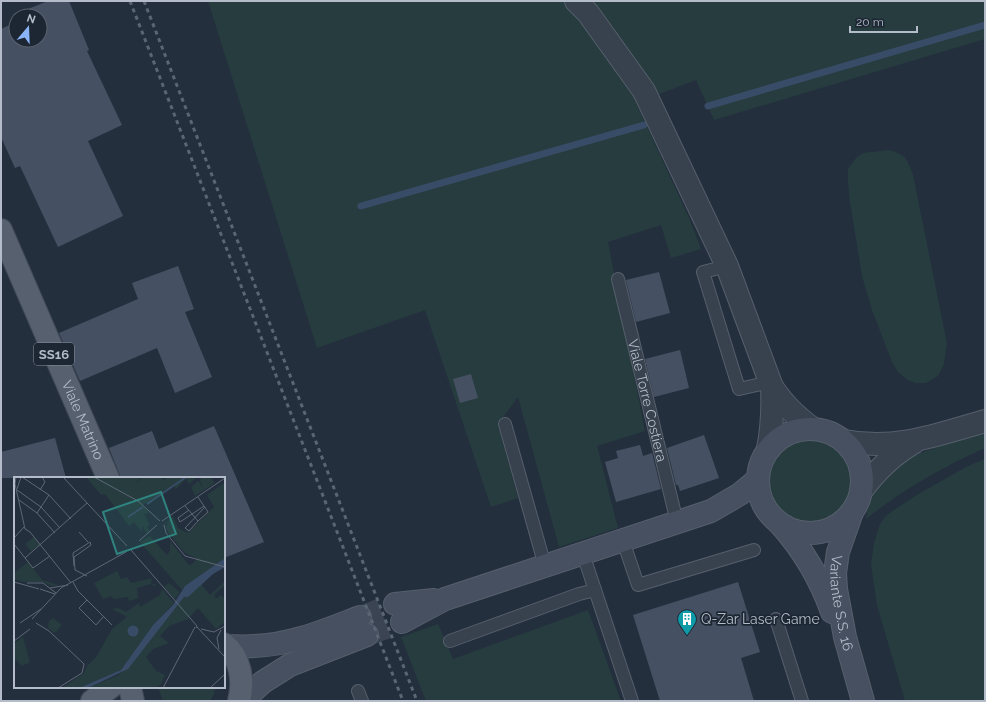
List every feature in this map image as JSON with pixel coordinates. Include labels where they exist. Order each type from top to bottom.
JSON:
[{"type":"main road","name":"Viale Matrino","points":[[1,230],[108,477]]},
{"type":"main road","points":[[225,645],[236,659],[241,674],[241,690],[238,701]]},
{"type":"main road","points":[[92,701],[110,688]]},
{"type":"main road","points":[[130,688],[133,701]]},
{"type":"street","points":[[576,1],[588,13],[644,91],[727,266],[771,384],[782,402],[813,429]]},
{"type":"street","points":[[768,449],[772,425],[773,404],[771,384]]},
{"type":"street","points":[[844,441],[876,445],[907,443],[985,422]]},
{"type":"street","points":[[711,511],[735,509],[760,512],[776,521],[794,531],[810,533],[826,531],[840,523],[852,512],[858,502],[861,491],[862,477],[859,464],[854,452],[844,441],[830,432],[813,429],[796,430],[781,437],[768,449],[760,463],[757,480],[761,501],[776,521]]},
{"type":"street","points":[[861,491],[886,462],[904,449],[922,440]]},
{"type":"street","points":[[398,613],[623,541],[711,511],[740,494],[757,480]]},
{"type":"street","name":"Variante S.S. 16","points":[[852,512],[838,552],[835,573],[836,589],[845,637],[863,701]]},
{"type":"street","name":"Variante S.S. 16","points":[[776,521],[793,539],[808,560],[826,595],[854,671]]},
{"type":"street","points":[[225,645],[254,646],[282,643],[363,626],[290,665],[263,682],[242,701]]},
{"type":"lane","points":[[727,266],[703,272],[739,389],[771,384]]},
{"type":"lane","name":"Viale Torre Costiera","points":[[618,279],[677,522]]},
{"type":"lane","points":[[505,424],[545,566]]},
{"type":"lane","points":[[623,541],[638,585],[754,550]]},
{"type":"lane","points":[[583,554],[632,701]]},
{"type":"lane","points":[[450,641],[579,594],[595,590]]},
{"type":"lane","points":[[776,619],[802,701]]},
{"type":"green space","points":[[208,1],[985,1],[985,39],[714,120],[696,80],[636,103],[690,220],[701,249],[671,258],[661,225],[608,242],[645,431],[597,446],[618,528],[559,547],[518,397],[498,424],[518,498],[491,507],[425,310],[317,348]]},
{"type":"green space","points":[[889,150],[905,158],[913,175],[947,343],[944,364],[938,376],[926,383],[916,383],[908,380],[898,372],[892,362],[872,310],[862,276],[850,202],[848,169],[856,158],[863,153]]},
{"type":"green space","points":[[985,432],[985,448],[923,480],[894,498],[866,519],[872,490],[902,461],[928,450]]},
{"type":"green space","points":[[802,440],[818,440],[834,447],[845,458],[852,474],[852,490],[849,498],[840,512],[834,517],[818,524],[802,524],[786,517],[775,506],[768,490],[768,474],[775,458],[786,447]]},
{"type":"green space","points":[[985,459],[985,701],[905,701],[877,605],[871,565],[874,543],[880,524],[886,516],[920,493],[968,466]]},
{"type":"green space","points":[[588,610],[621,701],[426,701],[401,637],[438,624],[453,659]]},
{"type":"green space","points":[[158,688],[215,688],[214,694],[210,701],[163,701]]},
{"type":"building","points":[[48,1],[69,1],[89,50],[87,51],[122,125],[88,141],[123,216],[58,247],[20,166],[15,168],[1,137],[1,29],[8,26],[8,48],[48,48],[48,8],[30,8]]},
{"type":"building","points":[[178,266],[194,309],[185,312],[212,377],[175,393],[157,348],[80,381],[59,333],[138,299],[132,283]]},
{"type":"building","points":[[659,272],[670,313],[636,322],[626,280]]},
{"type":"building","points":[[680,350],[689,388],[654,397],[645,359]]},
{"type":"building","points":[[471,374],[478,398],[460,403],[453,379]]},
{"type":"building","points":[[214,426],[264,542],[225,558],[225,477],[120,477],[109,448],[152,431],[159,449]]},
{"type":"building","points":[[704,435],[719,478],[680,491],[678,485],[676,485],[667,448]]},
{"type":"building","points":[[55,438],[66,477],[1,478],[1,452]]},
{"type":"building","points":[[640,445],[643,456],[652,453],[661,489],[616,502],[605,462],[618,458],[616,451]]},
{"type":"building","name":"Q-Zar Laser Game","points":[[738,582],[760,652],[741,658],[754,701],[660,701],[633,615]]},
{"type":"waterway","points":[[708,106],[985,25]]},
{"type":"waterway","points":[[361,206],[644,125]]},
{"type":"tunnel","points":[[360,617],[395,604]]},
{"type":"tunnel","points":[[367,635],[402,622]]},
{"type":"railway","points":[[130,1],[403,701]]},
{"type":"railway","points":[[144,1],[417,701]]},
{"type":"place","name":"Q-Zar Laser Game","points":[[687,636]]}]
